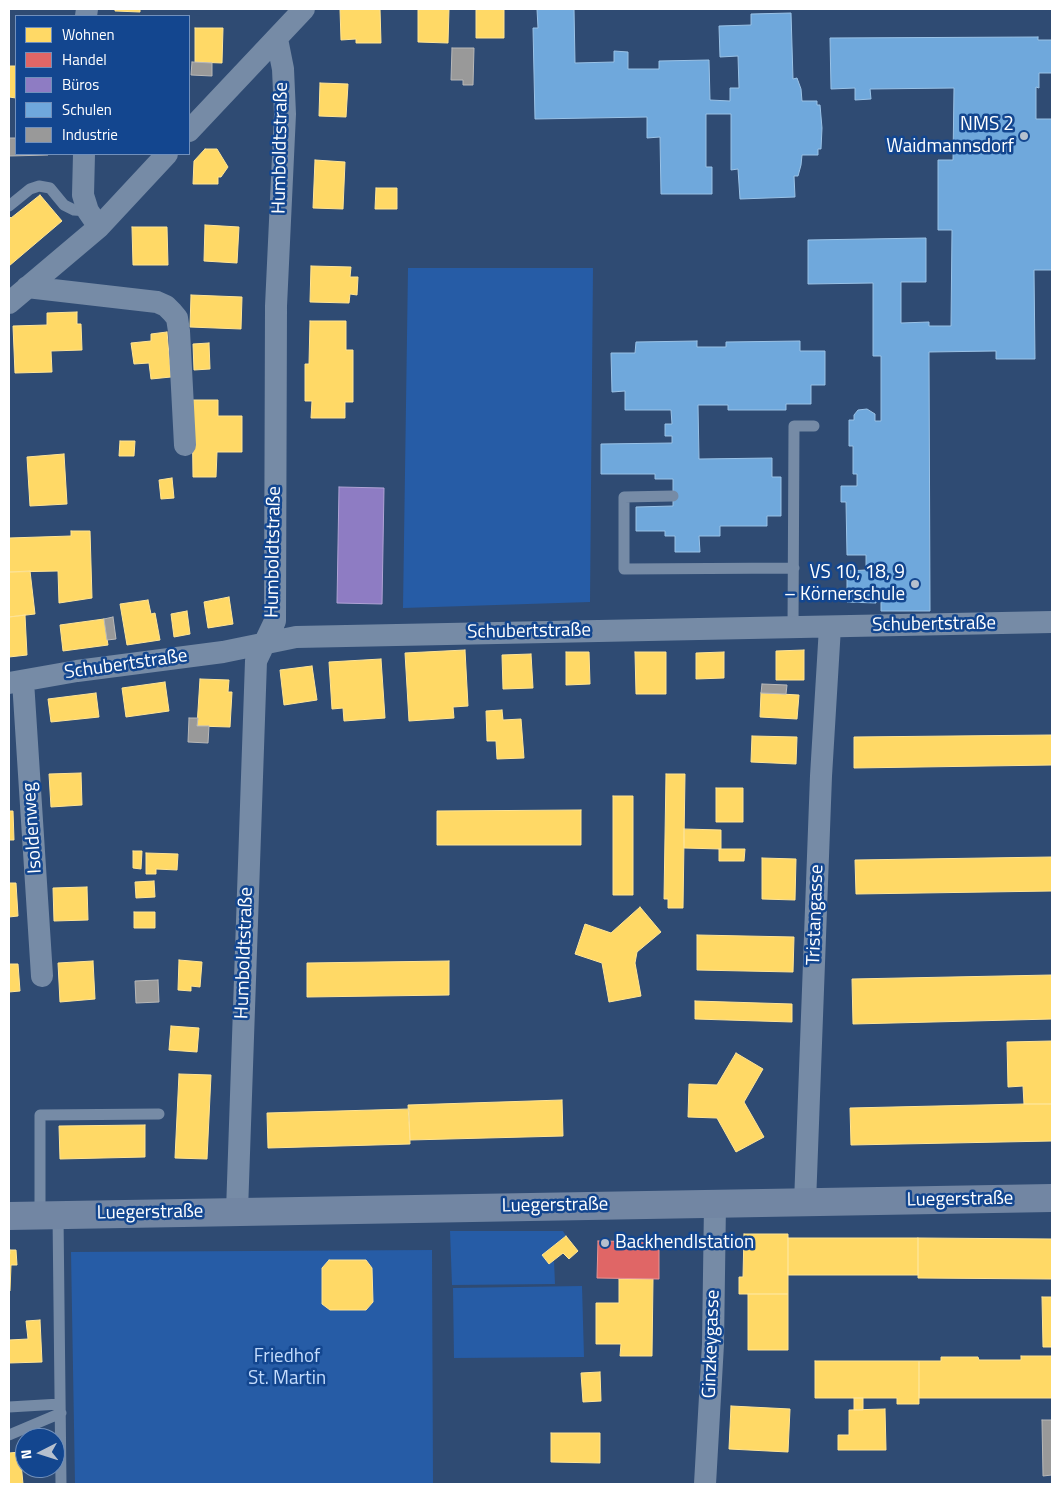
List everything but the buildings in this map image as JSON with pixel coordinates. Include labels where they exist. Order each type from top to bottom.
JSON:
[{"type":"street","points":[[190,131],[304,9]]},
{"type":"street","name":"Humboldtstraße","points":[[236,1212],[256,661],[275,621],[276,306],[285,114],[283,69],[277,39]]},
{"type":"street","points":[[84,155],[83,196],[93,219]]},
{"type":"street","points":[[9,303],[93,219],[166,155]]},
{"type":"street","points":[[27,287],[157,302],[172,312],[177,318],[179,330],[185,445]]},
{"type":"street","name":"Schubertstraße","points":[[16,682],[77,671],[223,652],[264,642],[296,637],[1052,622]]},
{"type":"street","name":"Tristangasse","points":[[805,1203],[821,776],[830,627]]},
{"type":"street","name":"Isoldenweg","points":[[16,682],[42,976]]},
{"type":"street","name":"Luegerstraße","points":[[9,1216],[1052,1198]]},
{"type":"street","name":"Ginzkeygasse","points":[[705,1484],[713,1344],[715,1204]]},
{"type":"lane","points":[[9,206],[30,188],[39,186],[50,188],[64,205],[93,219]]},
{"type":"lane","points":[[793,628],[794,426],[814,426]]},
{"type":"lane","points":[[673,496],[624,497],[624,569],[794,568]]},
{"type":"lane","points":[[61,1484],[61,1408],[49,1215],[40,1115],[159,1114]]},
{"type":"lane","points":[[9,1407],[61,1408]]},
{"type":"lane","points":[[9,1435],[35,1424],[61,1408]]},
{"type":"lane","points":[[9,1426],[35,1424]]},
{"type":"green space","points":[[408,268],[593,268],[590,602],[403,608]]},
{"type":"green space","points":[[450,1231],[563,1231],[566,1236],[542,1255],[549,1264],[554,1261],[555,1284],[452,1285]]},
{"type":"green space","name":"Friedhof St. Martin","points":[[432,1250],[433,1484],[75,1484],[71,1252]]},
{"type":"green space","points":[[582,1286],[584,1357],[454,1358],[453,1288]]},
{"type":"place","name":"NMS 2 Waidmannsdorf","points":[[1024,136]]},
{"type":"place","name":"VS 10, 18, 9 – Körnerschule","points":[[915,584]]},
{"type":"place","name":"Backhendlstation","points":[[605,1243]]}]
